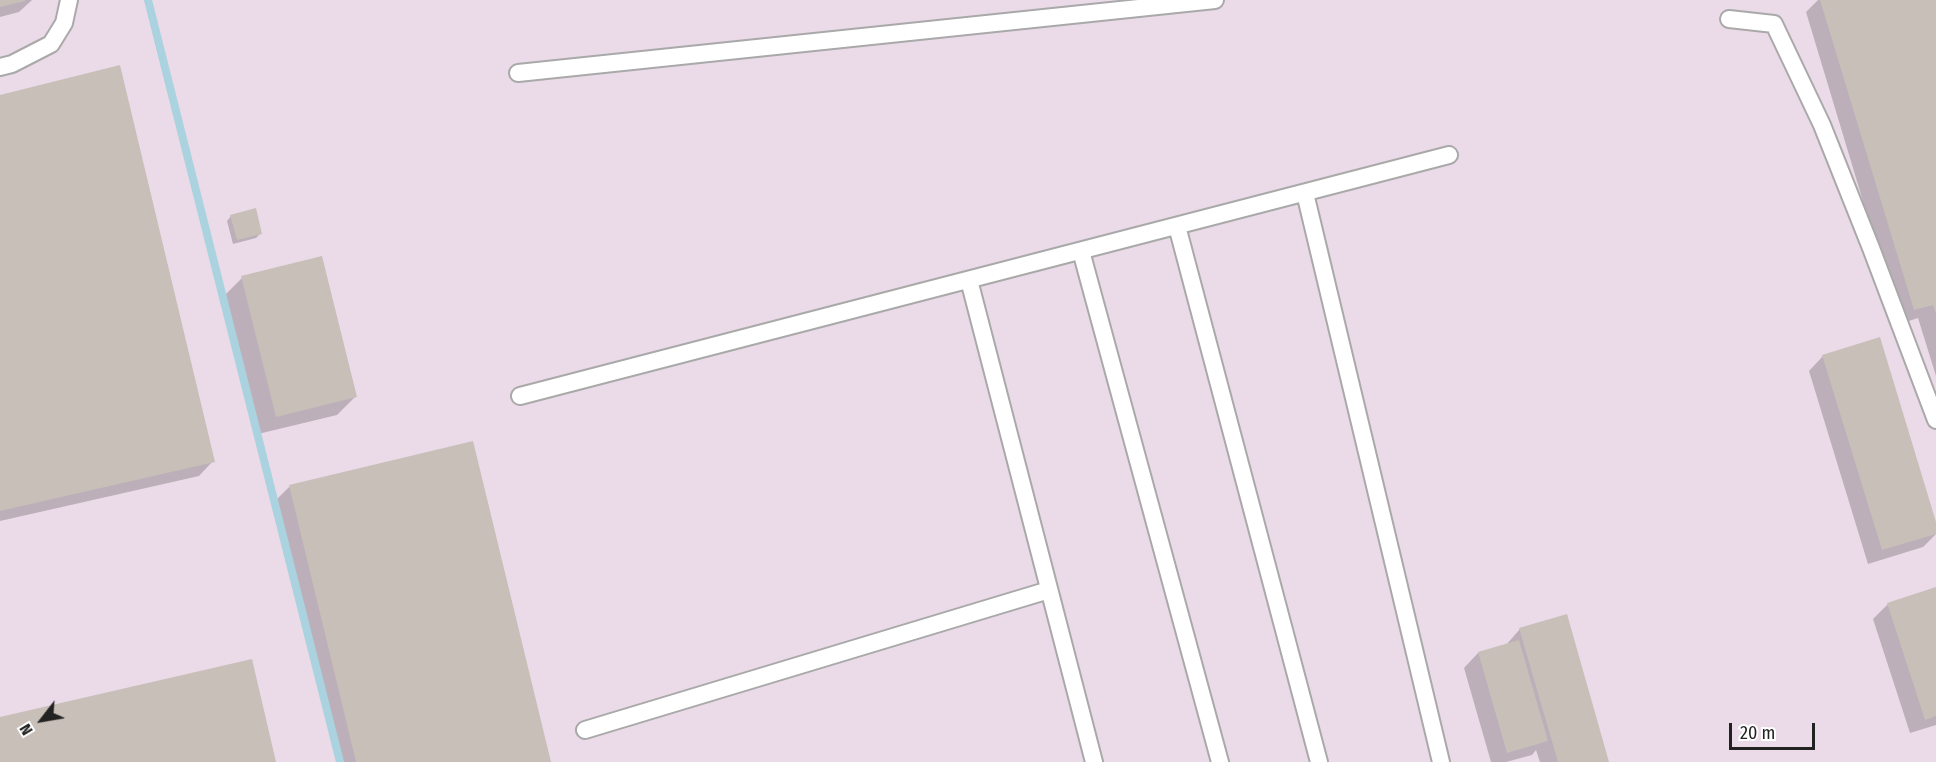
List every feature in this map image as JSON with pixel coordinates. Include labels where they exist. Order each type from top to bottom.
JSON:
[{"type":"lane","points":[[0,67],[12,64],[51,44],[64,23],[69,0]]},
{"type":"lane","points":[[518,73],[1215,0]]},
{"type":"lane","points":[[1729,19],[1774,24],[1822,125],[1936,420]]},
{"type":"lane","points":[[520,396],[1449,155]]},
{"type":"lane","points":[[1305,193],[1441,762]]},
{"type":"lane","points":[[1177,226],[1318,762]]},
{"type":"lane","points":[[1081,251],[1220,762]]},
{"type":"lane","points":[[969,280],[1094,762]]},
{"type":"lane","points":[[585,730],[1049,590]]},
{"type":"shaded area","points":[[0,0],[1936,0],[1936,762],[0,762]]},
{"type":"building","points":[[0,0],[25,0],[25,1],[0,7]]},
{"type":"building","points":[[1820,0],[1936,0],[1936,314],[1933,305],[1914,310]]},
{"type":"building","points":[[120,65],[215,462],[0,511],[0,95]]},
{"type":"building","points":[[256,208],[262,234],[237,240],[230,215]]},
{"type":"building","points":[[322,256],[357,397],[276,417],[241,276]]},
{"type":"building","points":[[1880,337],[1936,522],[1936,534],[1882,550],[1822,355]]},
{"type":"building","points":[[473,441],[551,762],[356,762],[289,485]]},
{"type":"building","points":[[1936,587],[1936,716],[1925,720],[1887,603]]},
{"type":"building","points":[[1567,614],[1609,762],[1558,762],[1519,628]]},
{"type":"building","points":[[1519,640],[1548,741],[1507,753],[1478,652]]},
{"type":"building","points":[[252,659],[276,762],[0,762],[0,717]]},
{"type":"waterway","points":[[148,0],[340,762]]}]
